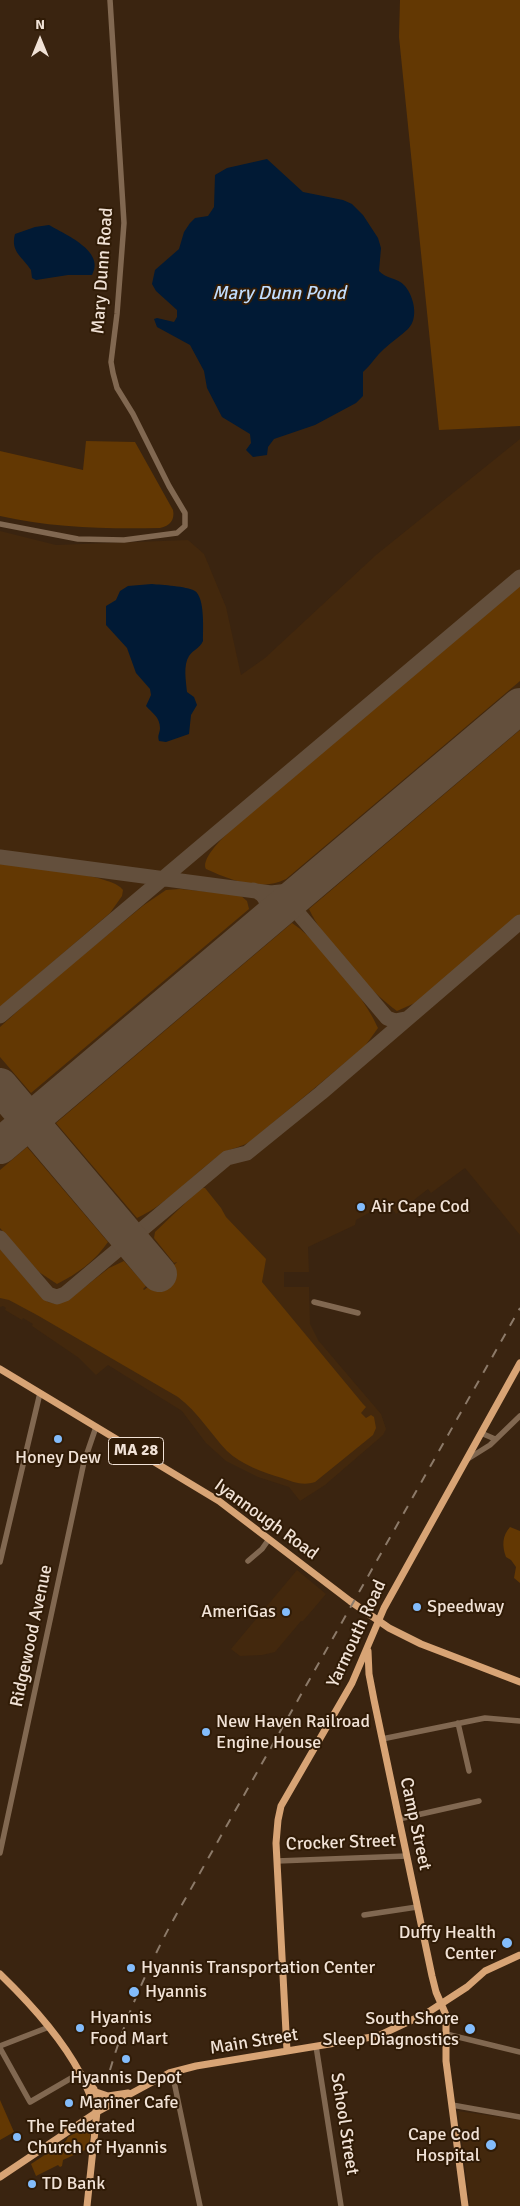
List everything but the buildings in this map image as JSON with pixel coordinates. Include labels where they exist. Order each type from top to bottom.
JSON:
[{"type":"main road","name":"Yarmouth Road","points":[[287,2052],[277,1861],[277,1828],[284,1800],[354,1678],[378,1621],[520,1363]]},
{"type":"main road","name":"Iyannough Road","points":[[0,1369],[219,1501],[378,1621],[413,1640],[520,1682]]},
{"type":"main road","name":"Camp Street","points":[[368,1648],[370,1680],[434,1984],[446,2015],[445,2052],[465,2206]]},
{"type":"main road","points":[[354,1678],[362,1677],[370,1680]]},
{"type":"main road","name":"Main Street","points":[[0,2177],[97,2112],[172,2072],[196,2066],[378,2036],[442,2004],[485,1971],[520,1955]]},
{"type":"main road","points":[[0,1974],[25,1998],[49,2028],[80,2073],[97,2112]]},
{"type":"main road","points":[[80,2073],[90,2082],[96,2092],[97,2112],[88,2206]]},
{"type":"main road","points":[[96,2092],[108,2096],[134,2092]]},
{"type":"street","name":"Mary Dunn Road","points":[[0,524],[66,538],[124,540],[177,533],[186,526],[185,513],[169,486],[133,414],[117,388],[111,362],[118,314],[124,222],[110,0]]},
{"type":"street","points":[[314,1302],[358,1313]]},
{"type":"street","points":[[0,1562],[40,1393]]},
{"type":"street","points":[[465,1460],[484,1449],[520,1416]]},
{"type":"street","name":"Ridgewood Avenue","points":[[0,1853],[84,1462],[96,1427]]},
{"type":"street","points":[[481,1433],[495,1439]]},
{"type":"street","points":[[248,1561],[262,1549],[269,1538]]},
{"type":"street","points":[[382,1739],[492,1718],[520,1721]]},
{"type":"street","points":[[458,1723],[470,1770]]},
{"type":"street","points":[[399,1819],[479,1801]]},
{"type":"street","name":"Crocker Street","points":[[277,1861],[407,1856]]},
{"type":"street","points":[[364,1915],[418,1907]]},
{"type":"street","points":[[49,2028],[0,2047],[30,2102],[80,2073]]},
{"type":"street","points":[[446,2034],[520,2052]]},
{"type":"street","name":"School Street","points":[[316,2046],[341,2206]]},
{"type":"street","points":[[172,2072],[200,2206]]},
{"type":"street","points":[[452,2105],[520,2117]]},
{"type":"shaded area","points":[[400,0],[520,0],[520,426],[439,430],[399,37]]},
{"type":"shaded area","points":[[520,439],[520,1235],[465,1168],[431,1193],[428,1189],[396,1214],[392,1208],[389,1210],[385,1204],[356,1220],[355,1225],[308,1247],[309,1272],[284,1272],[284,1287],[309,1287],[310,1324],[318,1340],[381,1414],[386,1429],[383,1435],[325,1485],[300,1501],[289,1487],[258,1477],[226,1461],[206,1443],[182,1411],[108,1365],[96,1375],[79,1358],[32,1326],[33,1324],[5,1310],[6,1308],[3,1306],[0,1307],[0,531],[56,545],[188,540],[204,554],[226,607],[241,675],[265,658],[376,555]]},
{"type":"shaded area","points":[[86,441],[135,442],[173,510],[172,520],[167,526],[160,528],[80,527],[39,523],[0,516],[0,451],[83,470]]},
{"type":"shaded area","points":[[520,586],[520,681],[286,879],[277,883],[267,884],[246,883],[206,869],[209,855],[233,828]]},
{"type":"shaded area","points":[[520,730],[520,916],[415,1003],[397,1011],[361,978],[335,949],[315,921],[309,909]]},
{"type":"shaded area","points":[[0,864],[86,875],[116,884],[123,890],[122,896],[110,913],[0,1007]]},
{"type":"shaded area","points":[[180,889],[240,895],[247,901],[249,909],[31,1093],[0,1057],[0,1027],[50,982],[144,905],[166,890]]},
{"type":"shaded area","points":[[292,923],[315,943],[340,971],[363,1002],[378,1028],[365,1046],[251,1141],[223,1153],[171,1196],[137,1218],[56,1123]]},
{"type":"shaded area","points":[[27,1147],[108,1242],[85,1266],[57,1284],[39,1272],[0,1228],[0,1170]]},
{"type":"shaded area","points":[[201,1188],[205,1188],[226,1217],[266,1259],[262,1282],[366,1407],[361,1413],[366,1418],[371,1415],[374,1417],[376,1428],[373,1435],[315,1482],[302,1484],[294,1482],[260,1471],[239,1460],[227,1451],[198,1416],[178,1397],[37,1315],[9,1300],[0,1298],[0,1249],[41,1297],[48,1302],[56,1304],[68,1300],[109,1268],[124,1261],[146,1286],[144,1290],[151,1285],[149,1281],[168,1265],[171,1268],[177,1262],[174,1263],[154,1238],[155,1232]]},
{"type":"shaded area","points":[[510,1527],[520,1531],[520,1583],[514,1578],[516,1567],[506,1557],[504,1549],[504,1538]]},
{"type":"shaded area","name":"AmeriGas","points":[[297,1570],[326,1594],[275,1652],[262,1655],[240,1656],[231,1649]]},
{"type":"shaded area","points":[[0,2100],[14,2132],[0,2140]]},
{"type":"shaded area","name":"Cape Cod Hospital","points":[[458,2111],[520,2120],[520,2206],[470,2206]]},
{"type":"shaded area","points":[[83,2129],[91,2132],[87,2154],[85,2150],[63,2160],[62,2166],[58,2165],[36,2176],[31,2164],[66,2141],[68,2137]]},
{"type":"water","name":"Mary Dunn Pond","points":[[267,159],[303,192],[343,200],[352,204],[363,215],[378,238],[381,248],[379,271],[405,286],[413,302],[414,313],[408,329],[381,352],[363,372],[363,396],[356,403],[315,425],[274,439],[268,447],[267,455],[253,457],[246,450],[251,443],[250,434],[222,417],[207,388],[204,371],[190,345],[157,327],[154,319],[174,322],[177,317],[177,310],[156,291],[152,284],[155,270],[179,249],[184,232],[190,223],[195,218],[208,216],[214,207],[215,175],[227,168]]},
{"type":"water","points":[[49,225],[73,238],[89,251],[95,266],[92,275],[68,275],[36,280],[32,278],[31,270],[18,254],[14,245],[15,234],[35,227]]},
{"type":"water","points":[[152,584],[180,587],[195,591],[200,600],[203,614],[203,641],[189,656],[185,668],[187,692],[194,697],[197,705],[191,715],[189,734],[166,742],[159,741],[159,721],[146,706],[151,695],[150,689],[136,673],[127,648],[106,625],[106,606],[116,600],[120,591],[128,586]]},
{"type":"taxiway","points":[[0,1016],[520,577]]},
{"type":"taxiway","points":[[0,857],[271,893],[289,891],[312,882]]},
{"type":"taxiway","points":[[253,890],[263,895],[267,904],[265,919],[262,924]]},
{"type":"taxiway","points":[[302,890],[295,902],[298,913],[387,1018],[395,1021],[405,1019]]},
{"type":"taxiway","points":[[277,911],[287,908],[298,913]]},
{"type":"taxiway","points":[[0,1238],[48,1294],[57,1297],[65,1294],[227,1158],[247,1153],[321,1093],[520,922]]},
{"type":"runway","points":[[0,1146],[520,706]]},
{"type":"runway","points":[[0,1086],[159,1274]]},
{"type":"railway","points":[[110,2070],[122,2032],[137,1996],[171,1924],[520,1308]]},
{"type":"place","name":"Air Cape Cod","points":[[361,1207]]},
{"type":"place","name":"Honey Dew","points":[[58,1439]]},
{"type":"place","name":"Speedway","points":[[417,1607]]},
{"type":"place","name":"AmeriGas","points":[[286,1612]]},
{"type":"place","name":"New Haven Railroad Engine House","points":[[206,1732]]},
{"type":"place","name":"Duffy Health Center","points":[[507,1943]]},
{"type":"place","name":"Hyannis Transportation Center","points":[[131,1968]]},
{"type":"place","name":"Hyannis","points":[[134,1992]]},
{"type":"place","name":"Hyannis Food Mart","points":[[80,2028]]},
{"type":"place","name":"South Shore Sleep Diagnostics","points":[[470,2029]]},
{"type":"place","name":"Hyannis Depot","points":[[126,2059]]},
{"type":"place","name":"Mariner Cafe","points":[[69,2103]]},
{"type":"place","name":"The Federated Church of Hyannis","points":[[17,2137]]},
{"type":"place","name":"Cape Cod Hospital","points":[[491,2145]]},
{"type":"place","name":"TD Bank","points":[[32,2184]]}]
